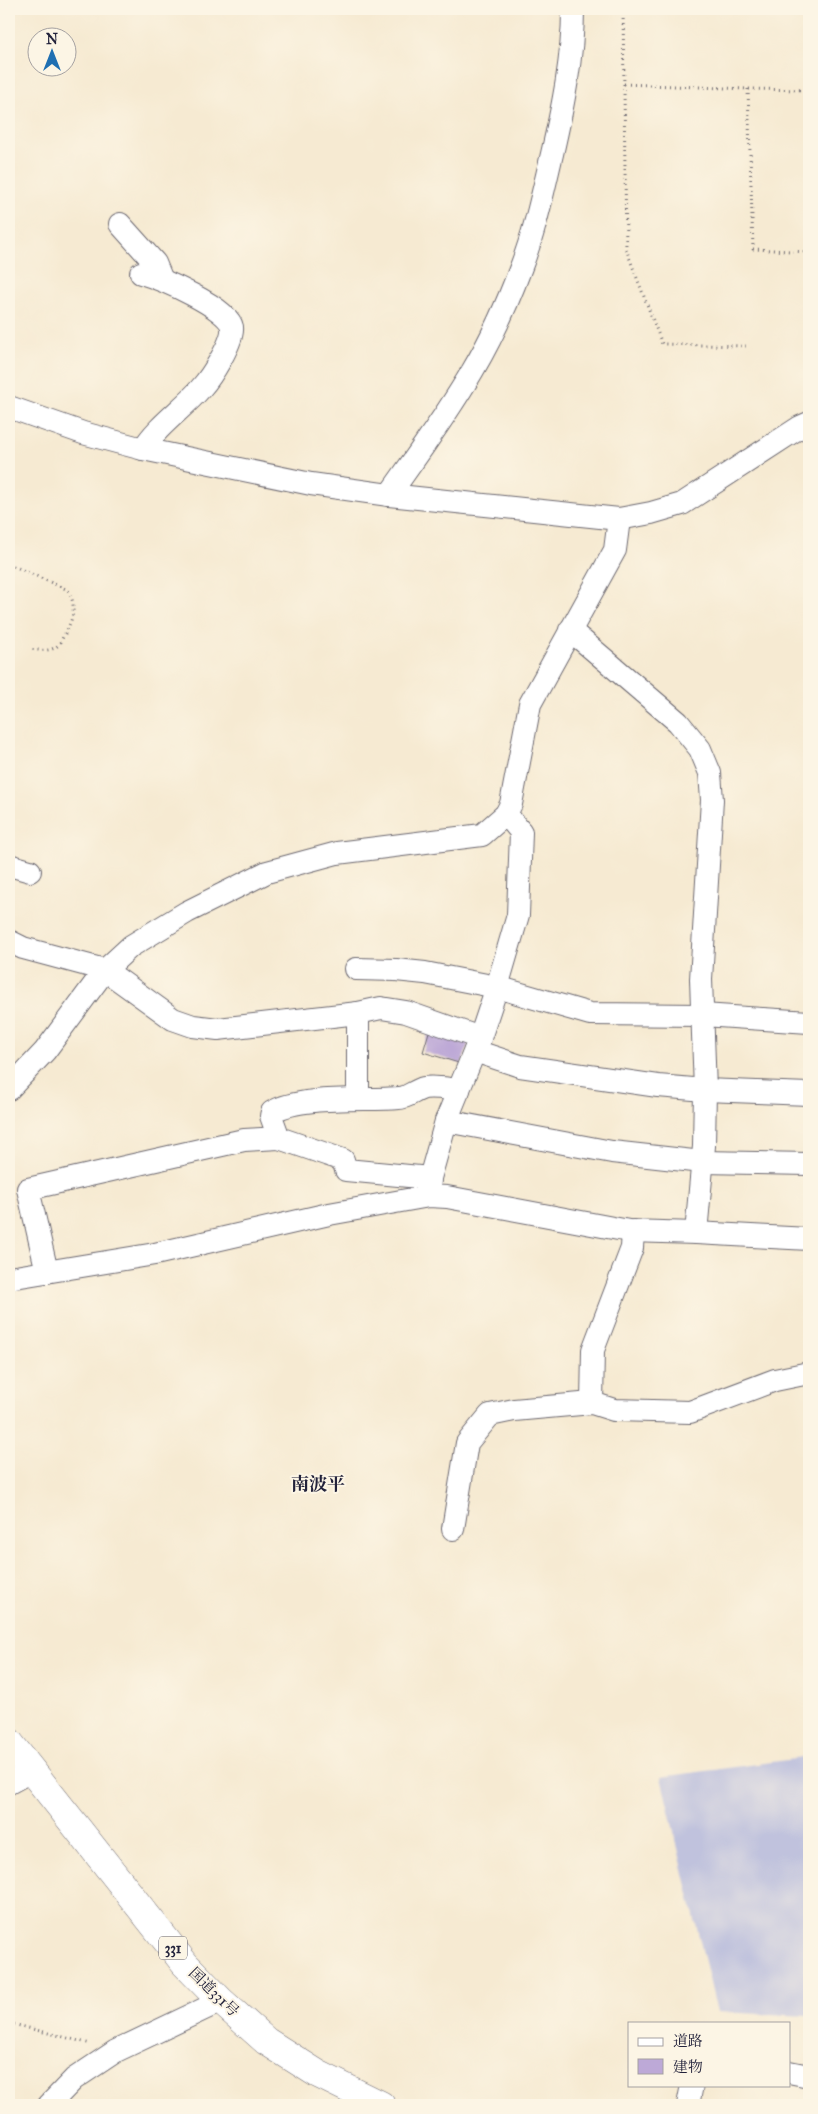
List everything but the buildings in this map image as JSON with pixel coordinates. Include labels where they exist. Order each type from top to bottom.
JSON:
[{"type":"highway","name":"国道331号","points":[[9,1742],[20,1777],[185,1964],[221,2001],[266,2041],[318,2074],[375,2104]]},
{"type":"street","points":[[389,495],[429,440],[474,369],[499,319],[522,266],[539,208],[562,110],[573,38],[573,9]]},
{"type":"street","points":[[120,224],[155,264],[152,276],[223,312],[232,326],[231,339],[202,387],[150,438],[143,449]]},
{"type":"street","points":[[9,407],[83,433],[143,449],[311,484],[389,495],[619,519],[651,514],[682,504],[809,423]]},
{"type":"street","points":[[9,1090],[44,1051],[105,970],[131,946],[187,912],[268,872],[338,853],[482,835],[506,814],[511,804],[530,704],[616,550],[619,519]]},
{"type":"street","points":[[570,630],[678,722],[700,749],[710,773],[712,800],[701,979],[705,1090],[702,1162],[696,1233]]},
{"type":"street","points":[[429,1187],[446,1121],[477,1045],[518,916],[521,832],[506,814]]},
{"type":"street","points":[[9,941],[23,948],[105,970],[173,1019],[193,1026],[218,1029],[358,1013],[381,1008],[406,1012],[520,1066],[658,1086],[705,1090],[809,1094]]},
{"type":"street","points":[[356,969],[425,972],[497,987],[590,1014],[703,1015],[809,1022]]},
{"type":"street","points":[[358,1013],[358,1099]]},
{"type":"street","points":[[279,1138],[271,1116],[272,1112],[280,1107],[358,1099],[402,1098],[424,1088],[459,1090]]},
{"type":"street","points":[[446,1121],[612,1152],[702,1162],[809,1164]]},
{"type":"street","points":[[47,1272],[28,1189],[244,1140],[279,1138],[343,1160],[346,1170],[429,1187],[447,1197],[633,1231],[809,1239]]},
{"type":"street","points":[[9,1278],[155,1254],[330,1214],[429,1187]]},
{"type":"street","points":[[592,1403],[593,1350],[632,1248],[633,1231]]},
{"type":"street","points":[[453,1529],[467,1443],[490,1415],[514,1410],[592,1403],[614,1410],[690,1412],[775,1380],[809,1373]]},
{"type":"street","points":[[49,2105],[74,2080],[116,2050],[221,2001]]},
{"type":"street","points":[[790,2072],[809,2076]]},
{"type":"street","points":[[688,2105],[692,2086]]},
{"type":"path","points":[[623,9],[626,249],[662,344],[746,346]]},
{"type":"path","points":[[624,84],[809,90]]},
{"type":"path","points":[[748,89],[753,249],[809,252]]},
{"type":"path","points":[[9,564],[68,590],[73,598],[73,612],[70,625],[57,646],[46,651],[29,649]]},
{"type":"path","points":[[9,2023],[116,2050]]},
{"type":"shaded area","points":[[809,1757],[809,2016],[717,2012],[661,1777]]},
{"type":"district","name":"南波平","points":[[318,1484]]}]
